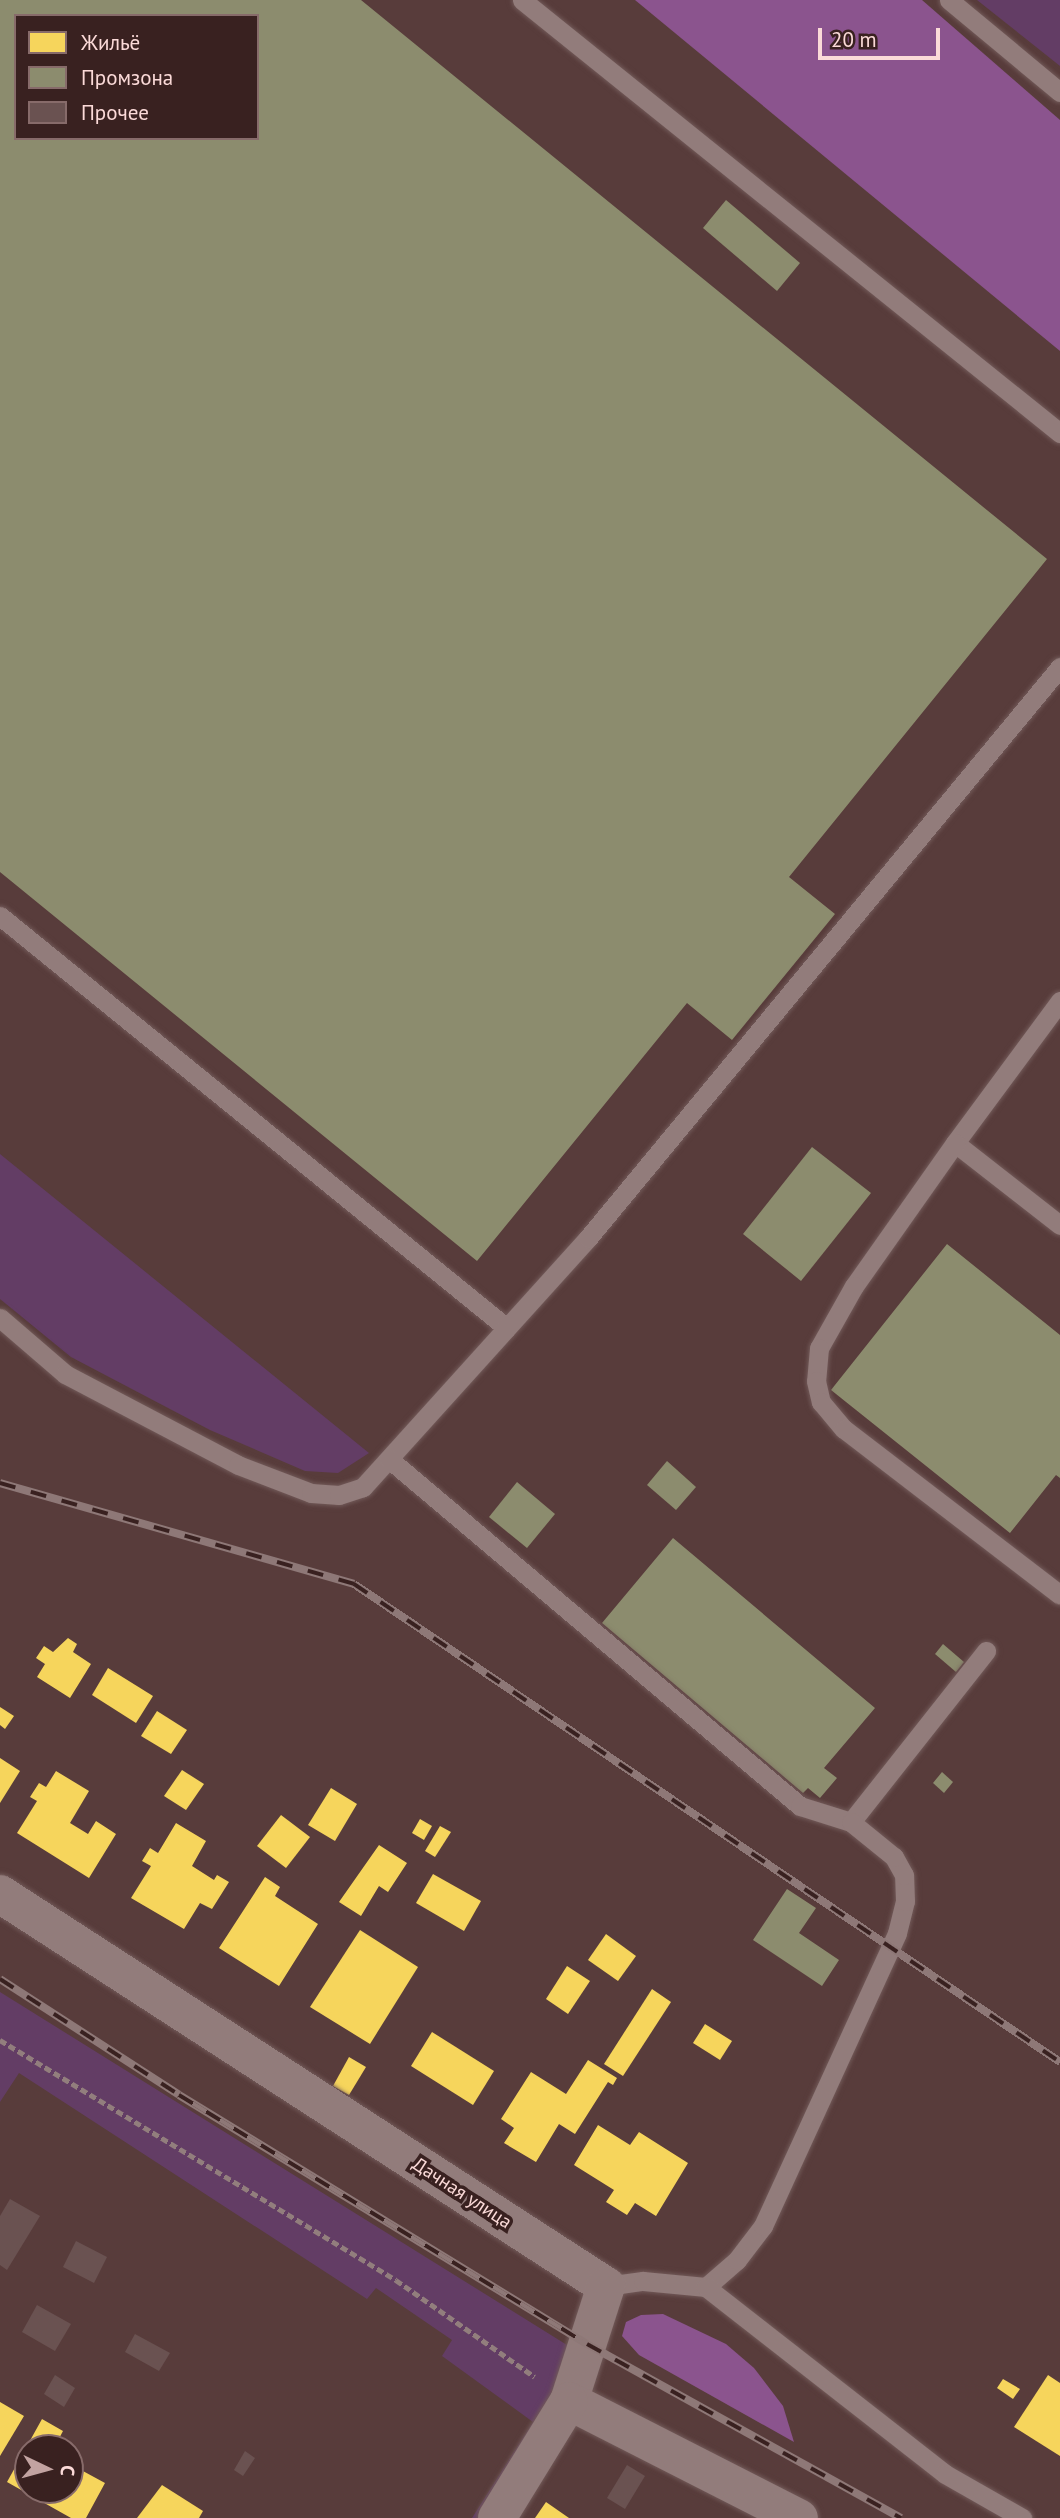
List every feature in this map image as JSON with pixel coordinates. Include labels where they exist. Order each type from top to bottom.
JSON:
[{"type":"street","name":"Дачная улица","points":[[0,1894],[606,2286]]},
{"type":"street","points":[[497,2518],[569,2401],[606,2286]]},
{"type":"street","points":[[569,2401],[799,2518]]},
{"type":"lane","points":[[522,0],[1060,433]]},
{"type":"lane","points":[[949,0],[1060,92]]},
{"type":"lane","points":[[0,1318],[65,1374],[286,1486],[339,1495],[363,1487],[588,1238],[1060,667]]},
{"type":"lane","points":[[0,916],[507,1328]]},
{"type":"lane","points":[[1060,1001],[854,1286],[819,1348],[816,1381],[821,1402],[845,1429],[1060,1595]]},
{"type":"lane","points":[[955,1143],[1060,1225]]},
{"type":"lane","points":[[388,1459],[800,1806],[850,1822],[894,1857],[904,1875],[905,1901],[897,1933],[763,2226],[737,2260],[706,2287]]},
{"type":"lane","points":[[850,1822],[986,1651]]},
{"type":"lane","points":[[606,2286],[643,2281],[706,2287],[945,2474],[1022,2518]]},
{"type":"path","points":[[0,2040],[396,2280],[569,2401]]},
{"type":"shaded area","points":[[635,0],[922,0],[1060,120],[1060,351]]},
{"type":"shaded area","points":[[977,0],[1060,0],[1060,66]]},
{"type":"shaded area","points":[[0,1154],[369,1453],[338,1473],[305,1471],[210,1430],[71,1357],[0,1299]]},
{"type":"shaded area","points":[[0,1992],[575,2350],[553,2404],[483,2518],[472,2518],[533,2422],[442,2356],[452,2340],[376,2288],[367,2299],[19,2073],[0,2102]]},
{"type":"shaded area","points":[[663,2314],[726,2344],[754,2368],[783,2406],[794,2442],[639,2355],[622,2336],[626,2322],[641,2315]]},
{"type":"building: Жильё","points":[[68,1638],[77,1644],[73,1652],[91,1664],[70,1698],[37,1677],[45,1664],[36,1658],[44,1646],[53,1652]]},
{"type":"building: Жильё","points":[[108,1668],[153,1696],[136,1723],[92,1695]]},
{"type":"building: Жильё","points":[[0,1707],[14,1716],[5,1729],[0,1725]]},
{"type":"building: Жильё","points":[[157,1711],[187,1730],[171,1754],[141,1736]]},
{"type":"building: Жильё","points":[[0,1758],[20,1771],[0,1803]]},
{"type":"building: Жильё","points":[[182,1770],[204,1784],[186,1810],[164,1796]]},
{"type":"building: Жильё","points":[[56,1771],[89,1791],[70,1823],[88,1834],[96,1821],[116,1834],[89,1878],[17,1833],[37,1801],[30,1797],[39,1783],[46,1787]]},
{"type":"building: Жильё","points":[[331,1788],[357,1804],[335,1841],[308,1825]]},
{"type":"building: Жильё","points":[[281,1815],[310,1837],[286,1868],[257,1846]]},
{"type":"building: Жильё","points":[[420,1819],[432,1826],[424,1840],[412,1833]]},
{"type":"building: Жильё","points":[[176,1823],[206,1841],[192,1866],[214,1880],[217,1875],[229,1882],[212,1909],[200,1903],[184,1929],[131,1898],[151,1866],[142,1861],[150,1848],[158,1853]]},
{"type":"building: Жильё","points":[[440,1826],[451,1832],[435,1857],[425,1851]]},
{"type":"building: Жильё","points":[[379,1845],[407,1863],[388,1892],[379,1886],[361,1916],[339,1902]]},
{"type":"building: Жильё","points":[[433,1874],[481,1901],[464,1931],[416,1903]]},
{"type":"building: Жильё","points":[[265,1877],[280,1887],[275,1896],[318,1924],[279,1986],[219,1948]]},
{"type":"building: Жильё","points":[[360,1930],[418,1967],[370,2044],[310,2007]]},
{"type":"building: Жильё","points":[[606,1934],[636,1956],[618,1981],[588,1960]]},
{"type":"building: Жильё","points":[[567,1966],[590,1981],[568,2014],[546,1999]]},
{"type":"building: Жильё","points":[[652,1989],[671,2002],[623,2076],[604,2064]]},
{"type":"building: Жильё","points":[[705,2024],[732,2041],[720,2060],[693,2043]]},
{"type":"building: Жильё","points":[[432,2032],[494,2071],[473,2105],[411,2066]]},
{"type":"building: Жильё","points":[[349,2057],[366,2067],[349,2095],[333,2086]]},
{"type":"building: Жильё","points":[[588,2060],[617,2078],[613,2085],[608,2082],[575,2134],[559,2124],[536,2162],[504,2143],[514,2128],[501,2119],[531,2072],[566,2094]]},
{"type":"building: Жильё","points":[[598,2125],[630,2145],[639,2132],[688,2163],[656,2216],[635,2203],[627,2215],[606,2202],[614,2190],[574,2165]]},
{"type":"building: Жильё","points":[[1048,2375],[1060,2383],[1060,2456],[1014,2427]]},
{"type":"building: Жильё","points":[[1003,2379],[1020,2389],[1013,2399],[997,2388]]},
{"type":"building: Жильё","points":[[0,2402],[24,2416],[0,2456]]},
{"type":"building: Жильё","points":[[42,2419],[63,2431],[61,2434],[34,2434]]},
{"type":"building: Жильё","points":[[14,2469],[14,2486],[7,2482]]},
{"type":"building: Жильё","points":[[84,2472],[105,2483],[86,2518],[71,2518],[46,2504],[84,2504]]},
{"type":"building: Жильё","points":[[162,2485],[203,2511],[199,2518],[137,2518]]},
{"type":"building: Жильё","points":[[546,2502],[569,2518],[535,2518]]},
{"type":"building: Промзона","points":[[0,0],[361,0],[1047,559],[789,877],[835,914],[732,1040],[687,1003],[477,1261],[0,872]]},
{"type":"building: Промзона","points":[[726,200],[800,263],[777,291],[703,228]]},
{"type":"building: Промзона","points":[[812,1147],[871,1193],[801,1281],[743,1234]]},
{"type":"building: Промзона","points":[[947,1244],[1060,1335],[1060,1478],[1056,1475],[1010,1533],[831,1390]]},
{"type":"building: Промзона","points":[[667,1461],[696,1487],[676,1510],[647,1485]]},
{"type":"building: Промзона","points":[[517,1482],[555,1514],[527,1548],[489,1517]]},
{"type":"building: Промзона","points":[[673,1538],[875,1708],[824,1768],[837,1778],[820,1798],[808,1788],[803,1793],[602,1623]]},
{"type":"building: Промзона","points":[[943,1644],[964,1662],[956,1672],[935,1654]]},
{"type":"building: Промзона","points":[[942,1772],[953,1782],[944,1793],[933,1783]]},
{"type":"building: Промзона","points":[[787,1889],[816,1908],[799,1933],[839,1960],[822,1986],[753,1940]]},
{"type":"building: Прочее","points":[[10,2199],[40,2216],[7,2270],[0,2265],[0,2216]]},
{"type":"building: Прочее","points":[[76,2241],[107,2257],[94,2283],[63,2267]]},
{"type":"building: Прочее","points":[[37,2305],[71,2324],[55,2351],[22,2332]]},
{"type":"building: Прочее","points":[[135,2334],[170,2353],[159,2371],[125,2352]]},
{"type":"building: Прочее","points":[[55,2375],[75,2388],[64,2407],[44,2394]]},
{"type":"building: Прочее","points":[[245,2451],[255,2458],[243,2476],[234,2470]]},
{"type":"building: Прочее","points":[[627,2465],[645,2476],[625,2509],[607,2498]]},
{"type":"railway","points":[[0,1483],[354,1584],[1060,2062]]},
{"type":"railway","points":[[0,1979],[179,2095],[587,2344],[901,2518]]}]
